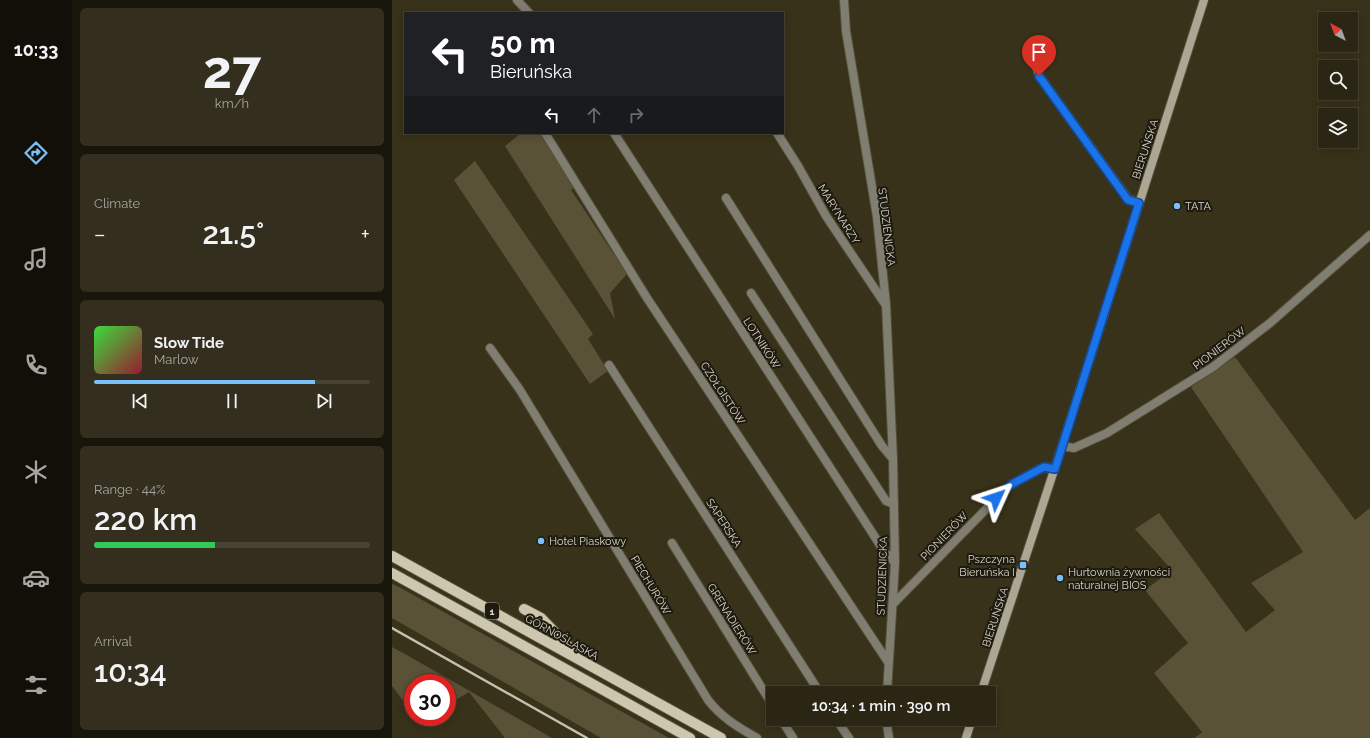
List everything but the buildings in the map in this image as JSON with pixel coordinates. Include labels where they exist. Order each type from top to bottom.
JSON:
[{"type":"main road","name":"BIERUŃSKA","points":[[983,686],[1055,469],[1204,0]]},
{"type":"main road","name":"GÓRNOŚLĄSKA","points":[[392,556],[721,738]]},
{"type":"main road","name":"1","points":[[392,573],[690,738]]},
{"type":"main road","points":[[524,609],[541,618],[568,646],[592,667]]},
{"type":"main road","points":[[966,738],[970,726]]},
{"type":"street","points":[[517,0],[528,12]]},
{"type":"street","name":"STUDZIENICKA","points":[[844,0],[848,47],[877,217],[886,304],[893,459],[895,563],[894,604],[888,662],[887,686]]},
{"type":"street","points":[[1031,44],[1039,76],[1128,200],[1139,203]]},
{"type":"street","name":"CZOŁGISTÓW","points":[[546,134],[647,298],[888,662]]},
{"type":"street","name":"LOTNIKÓW","points":[[615,134],[882,548],[895,563]]},
{"type":"street","name":"MARYNARZY","points":[[778,134],[798,166],[826,216],[886,304]]},
{"type":"street","points":[[726,198],[882,446],[893,459]]},
{"type":"street","name":"PIONIERÓW","points":[[1062,446],[1074,448],[1107,433],[1213,368],[1270,323],[1370,235]]},
{"type":"street","name":"LOTNIKÓW","points":[[751,293],[886,502],[894,504]]},
{"type":"street","name":"PIECHURÓW","points":[[490,348],[520,390],[708,700],[731,724],[757,738]]},
{"type":"street","name":"SAPERSKA","points":[[609,365],[815,686]]},
{"type":"street","name":"PIONIERÓW","points":[[894,604],[1012,484],[1044,467],[1055,469]]},
{"type":"street","name":"GRENADIERÓW","points":[[672,543],[766,695]]},
{"type":"street","points":[[785,726],[793,738]]},
{"type":"street","points":[[841,726],[849,738]]},
{"type":"street","points":[[887,726],[888,738]]},
{"type":"shaded area","points":[[520,134],[546,134],[578,184],[571,190],[627,274],[610,293],[615,319],[505,146]]},
{"type":"shaded area","points":[[475,161],[593,334],[588,339],[608,371],[590,384],[454,180]]},
{"type":"shaded area","points":[[1235,357],[1355,520],[1370,508],[1370,738],[1195,738],[1202,732],[1154,673],[1188,643],[1145,590],[1172,570],[1135,529],[1159,513],[1246,632],[1275,610],[1251,583],[1303,552],[1191,387]]},
{"type":"shaded area","points":[[392,584],[669,738],[601,738],[392,618]]},
{"type":"shaded area","points":[[392,647],[440,674],[404,674],[404,702],[392,686]]},
{"type":"shaded area","points":[[456,683],[552,738],[505,738],[469,692],[456,700]]},
{"type":"railway","points":[[392,628],[587,738]]},
{"type":"place","name":"TATA","points":[[1177,206]]},
{"type":"place","name":"Hotel Piaskowy","points":[[541,541]]},
{"type":"place","name":"Pszczyna Bieruńska I","points":[[1023,565]]},
{"type":"place","name":"Hurtownia żywności naturalnej BIOS","points":[[1060,578]]},
{"type":"route","points":[[996,498],[1012,484],[1044,467],[1055,469],[1139,203],[1128,200],[1039,76]]}]
